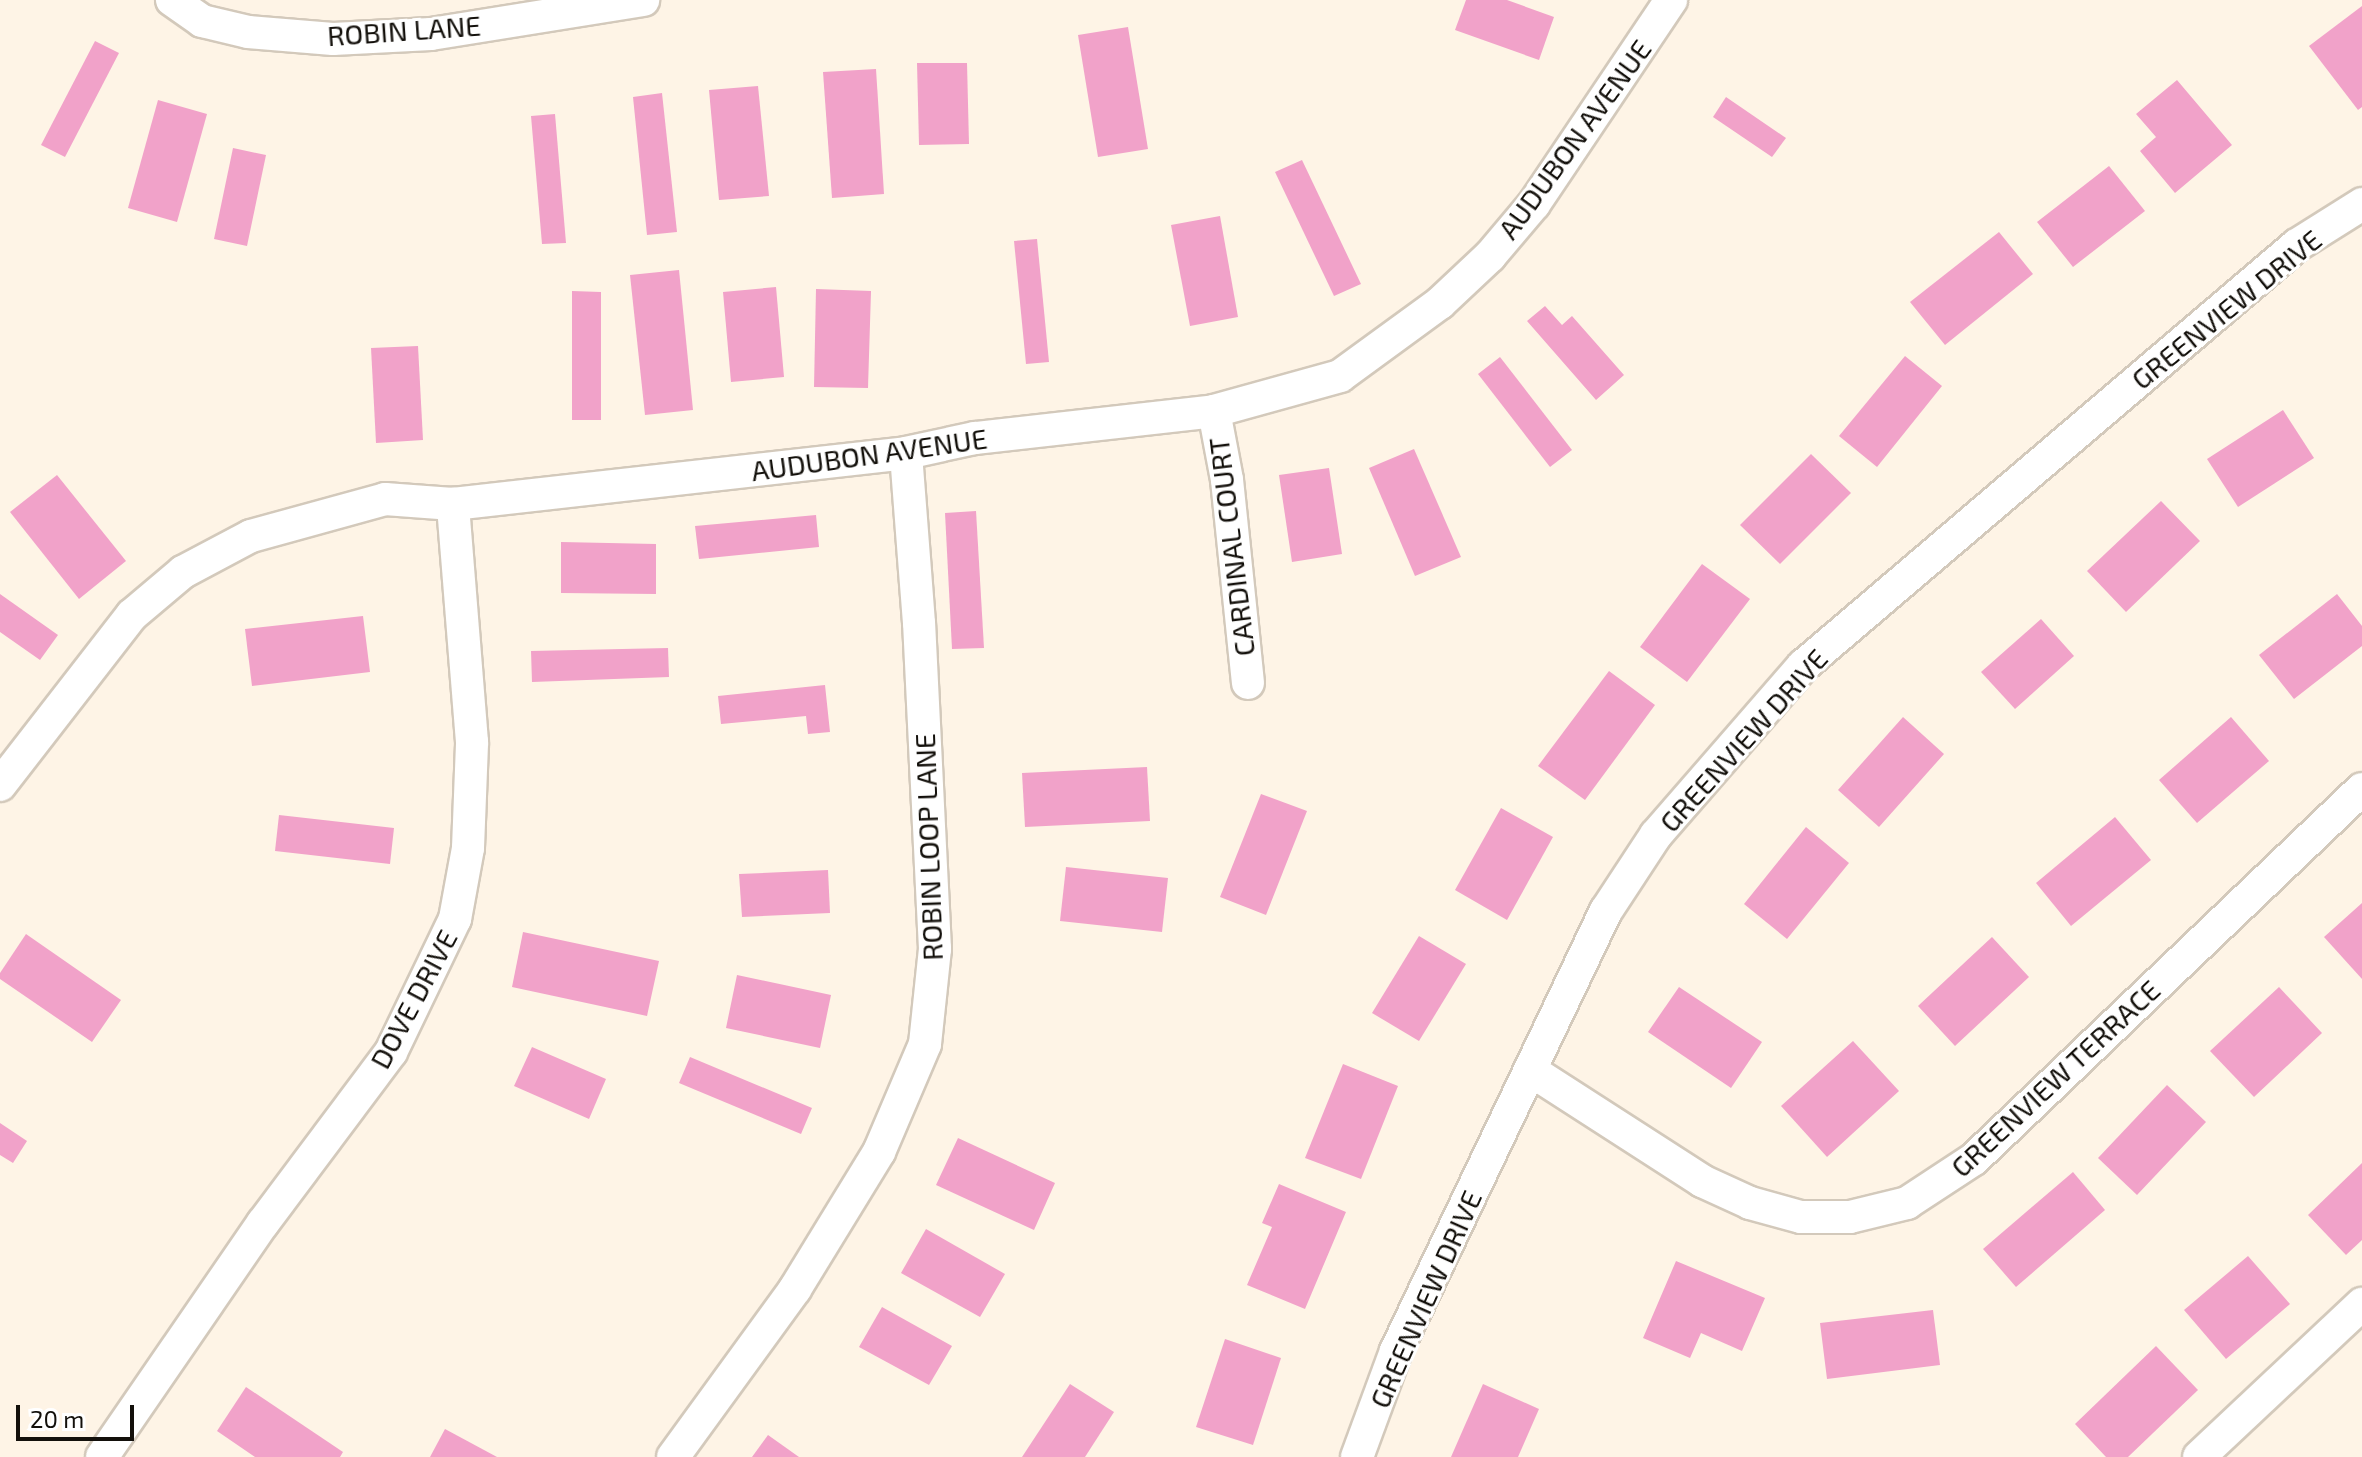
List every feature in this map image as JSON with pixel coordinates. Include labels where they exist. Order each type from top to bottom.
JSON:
[{"type":"street","name":"ROBIN LANE","points":[[172,0],[202,21],[248,32],[333,39],[431,34],[643,0]]},
{"type":"street","name":"AUDUBON AVENUE","points":[[0,785],[132,615],[183,572],[251,536],[385,499],[453,504],[906,453],[975,438],[1214,411],[1340,376],[1440,303],[1490,256],[1534,204],[1671,0]]},
{"type":"street","name":"GREENVIEW DRIVE","points":[[1357,1457],[1396,1351],[1606,911],[1656,835],[1803,666],[2297,245],[2362,204]]},
{"type":"street","name":"CARDINAL COURT","points":[[1214,411],[1227,480],[1248,683]]},
{"type":"street","name":"ROBIN LOOP LANE","points":[[673,1457],[795,1289],[879,1152],[925,1044],[935,949],[919,623],[906,453]]},
{"type":"street","name":"DOVE DRIVE","points":[[102,1457],[263,1223],[391,1052],[455,919],[468,848],[472,742],[453,504]]},
{"type":"street","name":"GREENVIEW TERRACE","points":[[1530,1070],[1702,1181],[1750,1203],[1801,1217],[1850,1217],[1907,1203],[1974,1159],[2362,789]]},
{"type":"street","points":[[2199,1457],[2362,1304]]},
{"type":"building","points":[[1466,0],[1507,0],[1554,17],[1539,60],[1455,30]]},
{"type":"building","points":[[2362,6],[2362,107],[2358,110],[2309,46]]},
{"type":"building","points":[[1128,27],[1148,149],[1098,157],[1078,35]]},
{"type":"building","points":[[95,41],[119,53],[65,157],[41,145]]},
{"type":"building","points":[[917,63],[967,63],[969,144],[919,145]]},
{"type":"building","points":[[876,69],[884,194],[832,198],[823,72]]},
{"type":"building","points":[[2177,80],[2232,145],[2175,193],[2140,151],[2156,137],[2136,114]]},
{"type":"building","points":[[758,86],[769,196],[719,200],[709,90]]},
{"type":"building","points":[[662,93],[677,232],[647,235],[633,97]]},
{"type":"building","points":[[1726,97],[1786,138],[1772,157],[1713,117]]},
{"type":"building","points":[[158,100],[207,114],[177,222],[128,208]]},
{"type":"building","points":[[555,114],[566,243],[542,244],[531,116]]},
{"type":"building","points":[[233,148],[266,155],[247,246],[214,239]]},
{"type":"building","points":[[1302,160],[1361,284],[1334,296],[1275,172]]},
{"type":"building","points":[[2109,166],[2145,211],[2073,267],[2037,222]]},
{"type":"building","points":[[1220,216],[1238,317],[1190,326],[1171,225]]},
{"type":"building","points":[[1999,232],[2033,274],[1945,345],[1910,302]]},
{"type":"building","points":[[1037,239],[1049,362],[1026,364],[1014,241]]},
{"type":"building","points":[[679,270],[693,410],[645,415],[630,275]]},
{"type":"building","points":[[776,287],[784,377],[731,382],[723,292]]},
{"type":"building","points":[[816,289],[871,291],[868,388],[814,387]]},
{"type":"building","points":[[572,291],[601,292],[601,420],[572,420]]},
{"type":"building","points":[[1545,306],[1562,325],[1572,316],[1624,375],[1596,400],[1527,321]]},
{"type":"building","points":[[418,346],[423,440],[376,443],[371,348]]},
{"type":"building","points":[[1905,356],[1942,386],[1877,467],[1839,436]]},
{"type":"building","points":[[1500,357],[1572,450],[1550,467],[1478,374]]},
{"type":"building","points":[[2283,410],[2314,458],[2238,507],[2207,459]]},
{"type":"building","points":[[1414,449],[1461,557],[1415,576],[1369,468]]},
{"type":"building","points":[[1811,454],[1851,493],[1780,564],[1740,525]]},
{"type":"building","points":[[1329,468],[1342,554],[1292,562],[1279,475]]},
{"type":"building","points":[[57,475],[126,561],[79,599],[10,512]]},
{"type":"building","points":[[2161,501],[2200,541],[2126,612],[2087,571]]},
{"type":"building","points":[[976,511],[984,648],[952,649],[945,513]]},
{"type":"building","points":[[816,515],[819,547],[699,559],[695,526]]},
{"type":"building","points":[[561,542],[656,544],[656,594],[561,593]]},
{"type":"building","points":[[1702,564],[1750,599],[1687,682],[1640,647]]},
{"type":"building","points":[[0,594],[58,635],[40,660],[0,632]]},
{"type":"building","points":[[2337,594],[2362,626],[2362,646],[2294,699],[2259,655]]},
{"type":"building","points":[[363,616],[370,672],[252,686],[245,629]]},
{"type":"building","points":[[2041,619],[2074,656],[2015,709],[1981,672]]},
{"type":"building","points":[[668,648],[669,677],[532,682],[531,651]]},
{"type":"building","points":[[1609,671],[1655,705],[1585,800],[1538,766]]},
{"type":"building","points":[[825,685],[830,732],[808,734],[806,716],[721,724],[718,696]]},
{"type":"building","points":[[1903,717],[1944,754],[1879,827],[1838,790]]},
{"type":"building","points":[[2231,717],[2269,761],[2197,823],[2159,780]]},
{"type":"building","points":[[1147,767],[1150,821],[1025,827],[1022,773]]},
{"type":"building","points":[[1261,794],[1307,811],[1266,915],[1220,897]]},
{"type":"building","points":[[1501,808],[1553,837],[1507,920],[1455,890]]},
{"type":"building","points":[[279,815],[394,828],[390,864],[275,851]]},
{"type":"building","points":[[2115,817],[2151,860],[2071,926],[2036,883]]},
{"type":"building","points":[[1806,827],[1849,863],[1787,939],[1744,904]]},
{"type":"building","points":[[1066,867],[1168,878],[1162,932],[1060,921]]},
{"type":"building","points":[[828,870],[830,913],[742,917],[739,874]]},
{"type":"building","points":[[2362,903],[2362,979],[2324,937]]},
{"type":"building","points":[[523,932],[659,961],[647,1016],[512,987]]},
{"type":"building","points":[[26,934],[121,1000],[92,1042],[0,979],[0,973]]},
{"type":"building","points":[[1419,936],[1466,964],[1419,1041],[1372,1013]]},
{"type":"building","points":[[1992,937],[2029,977],[1955,1046],[1918,1006]]},
{"type":"building","points":[[737,975],[831,995],[820,1048],[726,1028]]},
{"type":"building","points":[[1679,987],[1762,1042],[1731,1088],[1648,1032]]},
{"type":"building","points":[[2279,987],[2322,1033],[2254,1097],[2210,1051]]},
{"type":"building","points":[[1853,1041],[1899,1091],[1827,1157],[1781,1106]]},
{"type":"building","points":[[532,1047],[606,1079],[589,1119],[514,1086]]},
{"type":"building","points":[[690,1057],[812,1108],[801,1134],[679,1083]]},
{"type":"building","points":[[1343,1064],[1398,1086],[1361,1179],[1305,1158]]},
{"type":"building","points":[[2167,1085],[2206,1122],[2137,1195],[2098,1158]]},
{"type":"building","points":[[0,1123],[27,1141],[13,1163],[0,1155]]},
{"type":"building","points":[[958,1138],[1055,1183],[1034,1230],[936,1185]]},
{"type":"building","points":[[2362,1163],[2362,1240],[2346,1255],[2308,1215]]},
{"type":"building","points":[[2073,1172],[2105,1210],[2016,1287],[1983,1249]]},
{"type":"building","points":[[1279,1184],[1346,1212],[1305,1309],[1247,1285],[1272,1227],[1262,1223]]},
{"type":"building","points":[[926,1229],[1005,1274],[980,1317],[901,1273]]},
{"type":"building","points":[[2248,1256],[2290,1304],[2226,1359],[2184,1310]]},
{"type":"building","points":[[1676,1261],[1765,1298],[1742,1351],[1701,1333],[1690,1358],[1643,1338]]},
{"type":"building","points":[[882,1307],[952,1346],[929,1385],[859,1347]]},
{"type":"building","points":[[1933,1310],[1940,1365],[1827,1379],[1820,1323]]},
{"type":"building","points":[[1225,1339],[1281,1358],[1253,1445],[1196,1427]]},
{"type":"building","points":[[2156,1346],[2198,1390],[2128,1457],[2106,1457],[2075,1424]]},
{"type":"building","points":[[1070,1384],[1114,1412],[1085,1457],[1022,1457]]},
{"type":"building","points":[[1483,1384],[1539,1409],[1518,1457],[1451,1457]]},
{"type":"building","points":[[246,1387],[343,1452],[340,1457],[255,1457],[217,1431]]},
{"type":"building","points":[[445,1429],[497,1457],[430,1457]]},
{"type":"building","points":[[768,1435],[799,1457],[752,1457]]}]
